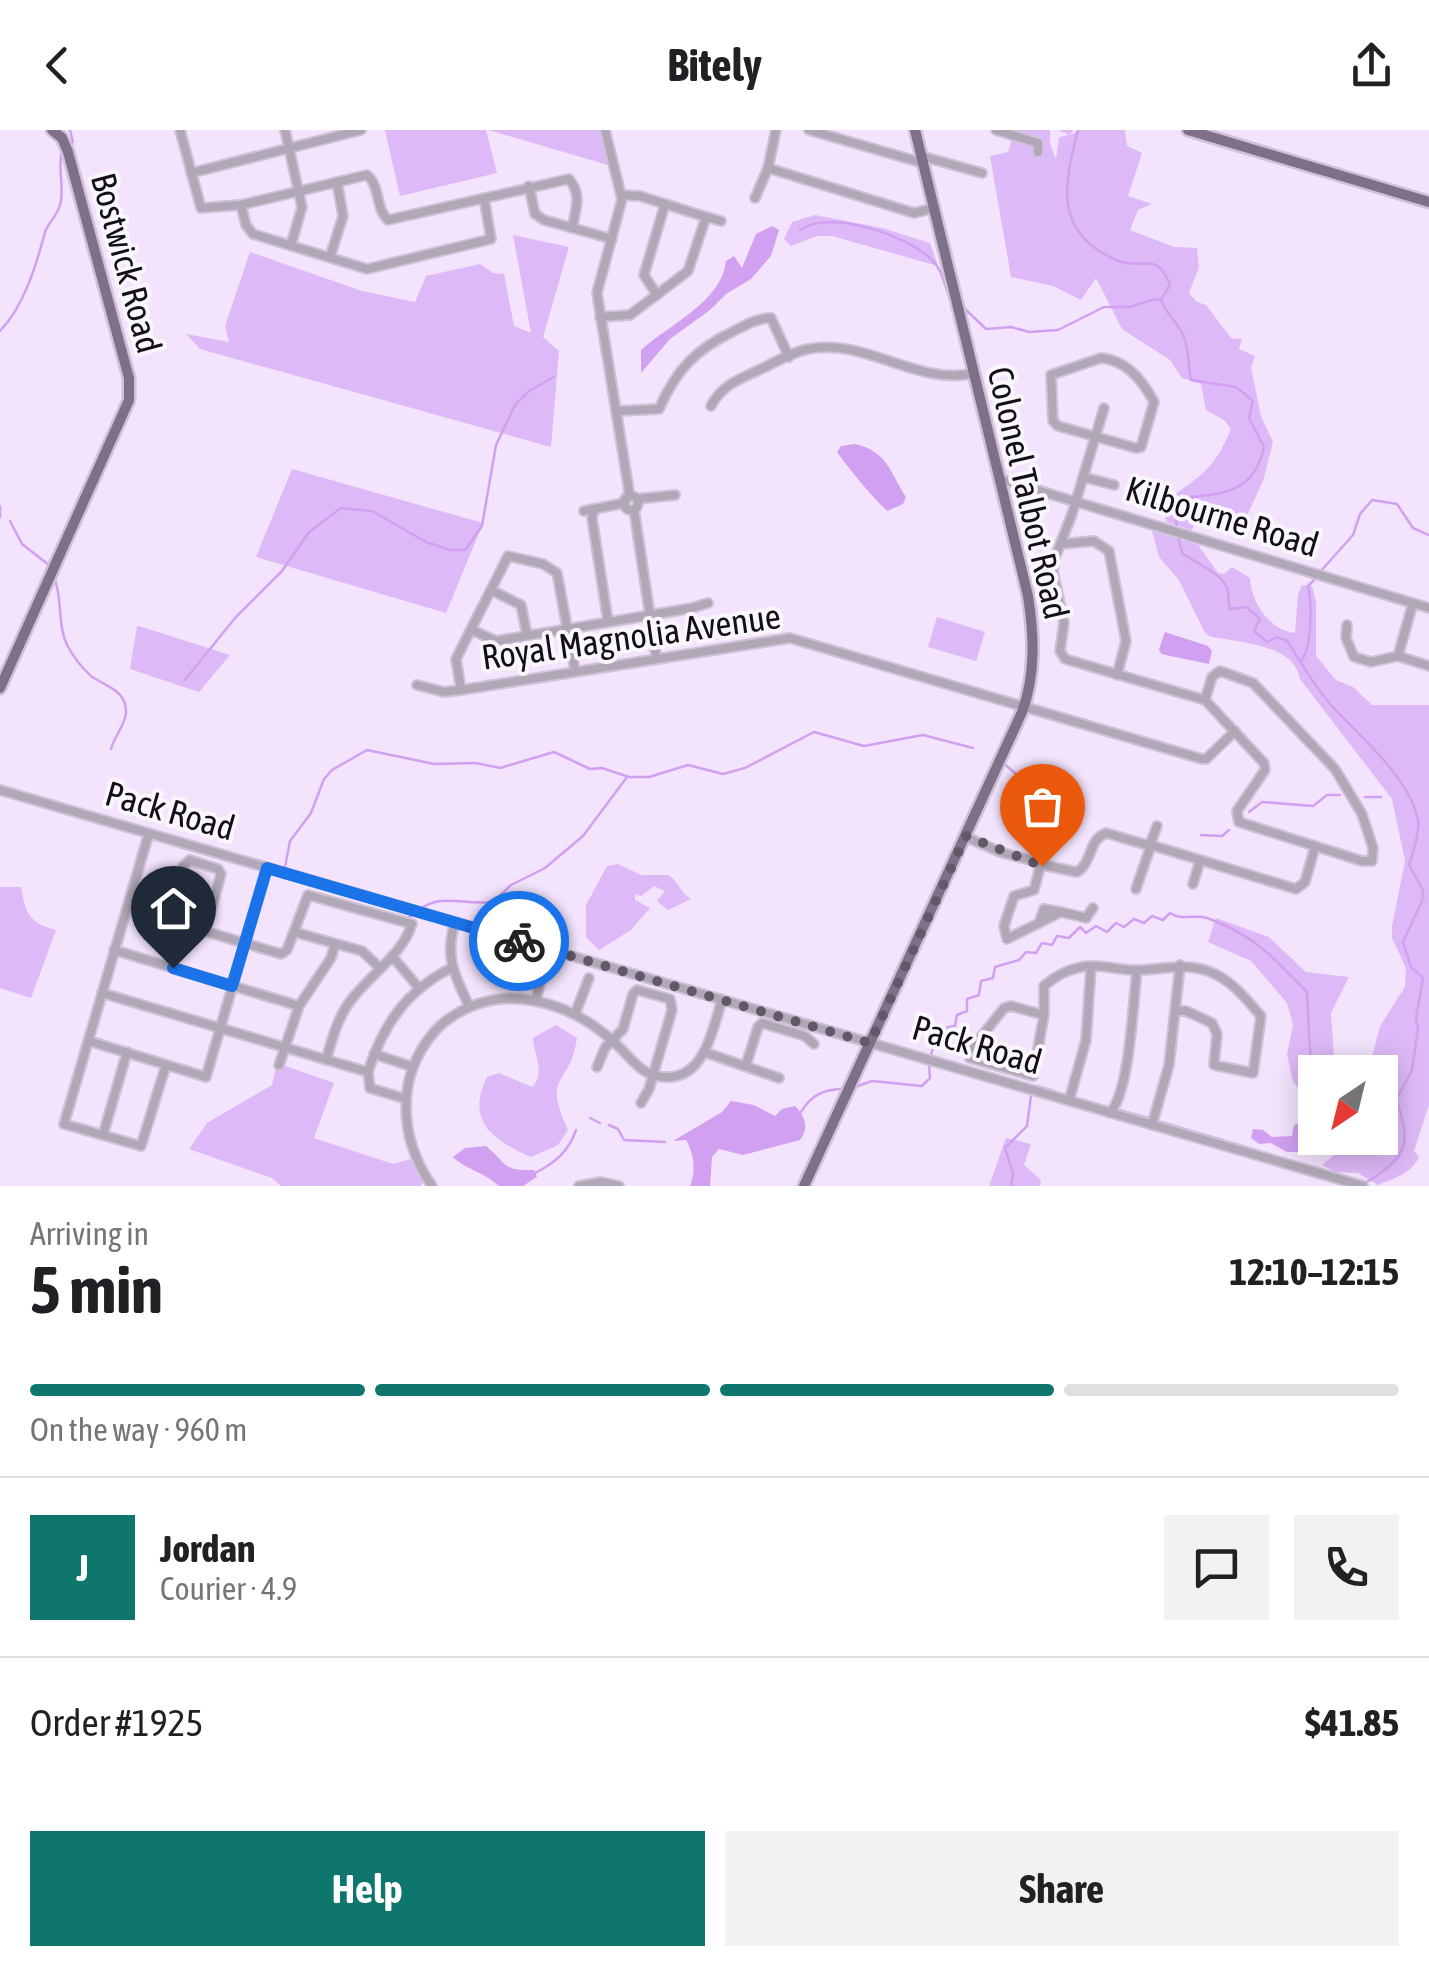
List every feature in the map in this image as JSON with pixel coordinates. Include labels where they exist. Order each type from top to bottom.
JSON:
[{"type":"main road","name":"Bostwick Road","points":[[0,688],[129,400],[129,378],[68,152],[62,138],[52,130]]},
{"type":"main road","name":"Colonel Talbot Road","points":[[804,1186],[1024,707],[1032,670],[1033,625],[915,130]]},
{"type":"main road","points":[[1188,130],[1429,202]]},
{"type":"street","points":[[285,130],[302,207],[291,245]]},
{"type":"street","points":[[191,173],[361,130]]},
{"type":"street","points":[[605,130],[621,195],[597,293],[656,656]]},
{"type":"street","points":[[755,198],[768,168],[776,130]]},
{"type":"street","points":[[808,130],[982,173]]},
{"type":"street","points":[[996,130],[1038,143],[1038,152]]},
{"type":"street","points":[[183,131],[200,208],[240,204],[367,175],[375,182],[382,215],[388,220],[569,179],[576,187],[578,199],[572,228]]},
{"type":"street","points":[[768,168],[914,213],[934,208]]},
{"type":"street","points":[[330,257],[343,216],[336,182]]},
{"type":"street","points":[[530,186],[536,214],[544,220],[612,240]]},
{"type":"street","points":[[621,195],[640,196],[720,221]]},
{"type":"street","points":[[240,204],[253,234],[367,269],[491,238],[484,198]]},
{"type":"street","points":[[656,295],[644,275],[664,204]]},
{"type":"street","points":[[600,317],[630,315],[688,271],[706,217]]},
{"type":"street","points":[[618,410],[660,409],[672,381],[691,356],[716,339],[762,318],[770,318],[789,357]]},
{"type":"street","points":[[711,406],[718,394],[736,380],[805,349],[839,349],[954,378],[974,373]]},
{"type":"street","points":[[1101,358],[1112,359],[1140,381],[1155,408],[1141,447],[1095,436],[1058,426],[1053,420],[1050,380],[1054,372],[1101,358]]},
{"type":"street","points":[[1104,408],[1056,552],[1053,572],[1064,622],[1060,651],[1065,659],[1205,700],[1264,763],[1264,770],[1236,810],[1239,822],[1372,861],[1373,848],[1362,814],[1335,769],[1268,697],[1244,677],[1220,671],[1212,677],[1205,700]]},
{"type":"street","points":[[1083,477],[1114,486]]},
{"type":"street","name":"Kilbourne Road","points":[[1000,479],[1429,608]]},
{"type":"street","points":[[608,621],[589,511],[676,495]]},
{"type":"street","points":[[1061,544],[1094,542],[1109,551],[1126,640],[1117,675]]},
{"type":"street","points":[[461,690],[456,659],[508,556],[552,567],[557,573],[575,670]]},
{"type":"street","points":[[491,590],[521,605],[527,635]]},
{"type":"street","points":[[472,630],[496,640],[708,603]]},
{"type":"street","points":[[1398,656],[1413,603]]},
{"type":"street","points":[[1347,626],[1346,638],[1354,657],[1371,662],[1398,656],[1429,666]]},
{"type":"street","name":"Royal Magnolia Avenue","points":[[417,685],[444,692],[461,690],[656,656],[790,638],[1206,760],[1234,731]]},
{"type":"street","name":"Pack Road","points":[[0,790],[1362,1186]]},
{"type":"street","points":[[1136,888],[1157,826]]},
{"type":"street","points":[[149,833],[64,1124],[141,1146],[166,1064]]},
{"type":"street","points":[[966,836],[1000,852],[1077,872],[1086,864],[1095,839],[1106,833],[1296,889],[1305,882],[1315,847]]},
{"type":"street","points":[[1046,835],[1034,890],[1014,896],[1004,933],[1007,939],[1061,912],[1086,918],[1093,908]]},
{"type":"street","points":[[166,921],[183,866],[190,860],[218,869],[221,874],[206,932]]},
{"type":"street","points":[[1193,884],[1200,861]]},
{"type":"street","points":[[89,1041],[206,1076],[267,868]]},
{"type":"street","points":[[127,908],[281,954],[308,895],[412,924],[406,942],[379,966],[348,1003],[326,1060]]},
{"type":"street","points":[[455,923],[450,945],[451,968],[468,1006]]},
{"type":"street","points":[[294,932],[362,951],[379,966]]},
{"type":"street","points":[[279,1066],[299,1006],[331,958],[335,944]]},
{"type":"street","points":[[114,950],[299,1006]]},
{"type":"street","points":[[498,951],[512,951],[545,962],[536,1000]]},
{"type":"street","points":[[392,956],[418,988]]},
{"type":"street","points":[[1044,1014],[1011,1006],[1004,1008],[970,1051],[970,1058],[1033,1076],[1044,1014],[1044,986],[1048,982],[1080,966],[1137,970],[1180,966],[1208,971],[1228,982],[1261,1016],[1253,1072],[1214,1065],[1217,1034],[1212,1023],[1186,1011],[1175,1012]]},
{"type":"street","points":[[1152,1125],[1169,1065],[1180,966]]},
{"type":"street","points":[[1070,1101],[1086,1040],[1091,967]]},
{"type":"street","points":[[406,1099],[370,1088],[368,1072],[374,1054],[396,1009],[418,988],[451,968]]},
{"type":"street","points":[[1110,1113],[1124,1074],[1137,970]]},
{"type":"street","points":[[575,1014],[590,978]]},
{"type":"street","points":[[596,1067],[623,1029],[637,990],[670,999],[672,1010],[641,1104]]},
{"type":"street","points":[[102,993],[368,1072]]},
{"type":"street","points":[[432,1186],[410,1146],[406,1099],[413,1066],[432,1034],[447,1019],[468,1006],[500,998],[536,1000],[575,1014],[613,1041],[640,1070],[668,1078],[682,1074],[704,1052],[722,1000]]},
{"type":"street","points":[[746,1065],[762,1024],[806,1036],[814,1044]]},
{"type":"street","points":[[102,1135],[127,1052]]},
{"type":"street","points":[[704,1052],[779,1078]]},
{"type":"street","points":[[374,1054],[413,1066]]},
{"type":"street","points":[[579,1186],[601,1182],[619,1186]]},
{"type":"shaded area","points":[[385,130],[486,130],[497,173],[400,196]]},
{"type":"shaded area","points":[[488,130],[607,130],[615,167]]},
{"type":"shaded area","points":[[1014,130],[1050,130],[1056,159],[1059,137],[1069,135],[1059,130],[1073,130],[1070,135],[1080,130],[1125,130],[1127,146],[1142,153],[1128,196],[1152,204],[1138,210],[1130,230],[1174,247],[1197,248],[1199,267],[1189,293],[1206,305],[1231,338],[1242,339],[1239,349],[1255,356],[1251,368],[1261,416],[1273,442],[1263,481],[1245,520],[1200,507],[1192,530],[1166,522],[1164,505],[1208,468],[1231,429],[1206,410],[1201,384],[1182,378],[1170,360],[1122,329],[1096,278],[1081,300],[1053,286],[1011,277],[990,156],[1008,152],[1012,138],[1041,148],[1042,141]]},
{"type":"shaded area","points":[[815,215],[882,228],[930,243],[938,266],[832,236],[817,236],[791,246],[784,239],[792,222]]},
{"type":"shaded area","points":[[772,226],[779,230],[771,256],[751,279],[670,339],[641,373],[641,350],[705,300],[722,275],[726,261],[734,256],[742,268],[756,234]]},
{"type":"shaded area","points":[[513,235],[569,247],[543,337],[559,351],[551,447],[200,349],[186,334],[229,342],[225,326],[250,252],[362,291],[415,302],[426,276],[480,264],[493,273],[504,274],[514,326],[531,333]]},
{"type":"shaded area","points":[[855,444],[882,458],[906,497],[903,504],[887,511],[837,452],[841,446]]},
{"type":"shaded area","points":[[292,469],[483,523],[446,613],[256,557]]},
{"type":"shaded area","points":[[1152,531],[1198,545],[1218,573],[1224,574],[1232,567],[1250,578],[1263,613],[1277,627],[1295,633],[1298,594],[1302,585],[1312,586],[1316,602],[1316,656],[1336,680],[1353,687],[1372,705],[1429,705],[1429,1105],[1414,1151],[1419,1157],[1416,1163],[1402,1175],[1378,1185],[1358,1173],[1335,1172],[1322,1165],[1334,1155],[1398,1155],[1398,1055],[1372,1055],[1380,1026],[1405,987],[1406,968],[1392,938],[1405,861],[1392,799],[1300,679],[1296,667],[1276,651],[1209,636],[1179,580],[1159,557]]},
{"type":"shaded area","points":[[937,617],[985,632],[976,661],[928,647]]},
{"type":"shaded area","points":[[137,626],[230,655],[199,692],[130,669]]},
{"type":"shaded area","points":[[1165,632],[1208,646],[1212,651],[1209,664],[1161,654]]},
{"type":"shaded area","points":[[618,864],[641,875],[669,875],[691,899],[668,910],[657,901],[665,891],[654,886],[641,896],[635,894],[635,900],[650,908],[631,930],[599,950],[586,937],[586,905],[607,866]]},
{"type":"shaded area","points":[[0,887],[21,887],[30,916],[56,930],[31,998],[0,988]]},
{"type":"shaded area","points":[[1216,918],[1269,937],[1306,972],[1349,977],[1331,1013],[1334,1055],[1298,1055],[1298,1088],[1287,1054],[1293,1025],[1287,1003],[1251,961],[1208,942]]},
{"type":"shaded area","points":[[556,1025],[577,1038],[557,1088],[568,1130],[558,1145],[531,1157],[505,1144],[487,1128],[479,1106],[481,1092],[487,1077],[499,1073],[532,1087],[539,1070],[533,1038]]},
{"type":"shaded area","points":[[285,1066],[334,1083],[314,1138],[393,1164],[410,1159],[424,1182],[420,1186],[281,1186],[272,1178],[189,1149],[207,1123],[272,1085],[276,1068]]},
{"type":"shaded area","points":[[731,1101],[754,1105],[775,1116],[782,1109],[795,1106],[805,1122],[805,1131],[800,1140],[743,1155],[719,1149],[712,1157],[710,1186],[690,1186],[691,1151],[686,1140],[673,1141],[722,1112]]},
{"type":"shaded area","points":[[1298,1123],[1298,1152],[1287,1152],[1271,1143],[1259,1144],[1251,1138],[1253,1129],[1272,1137],[1292,1136]]},
{"type":"shaded area","points":[[1006,1138],[1031,1144],[1024,1165],[1041,1180],[1040,1186],[989,1186]]},
{"type":"shaded area","points":[[486,1146],[506,1165],[534,1170],[537,1177],[523,1186],[499,1186],[453,1157],[465,1148]]},
{"type":"waterway","points":[[68,145],[73,142],[70,130]]},
{"type":"waterway","points":[[1078,130],[1067,190],[1068,207],[1083,238],[1119,261],[1160,268],[1170,285],[1161,300],[1184,337],[1191,380],[1236,387],[1253,401],[1249,418],[1264,447],[1253,474],[1224,492],[1183,498],[1175,511],[1177,528]]},
{"type":"waterway","points":[[0,331],[22,298],[45,232],[60,205],[62,151]]},
{"type":"waterway","points":[[800,230],[830,222],[867,228],[904,241],[935,264],[951,300]]},
{"type":"waterway","points":[[963,307],[986,329],[1011,327],[1029,332],[1058,330],[1104,307],[1130,307],[1161,300]]},
{"type":"waterway","points":[[185,680],[235,618],[282,571],[309,532],[341,508],[372,511],[426,542],[450,550],[465,550],[482,526],[496,445],[515,405],[529,391],[554,377]]},
{"type":"waterway","points":[[1320,572],[1353,535],[1360,514],[1372,500],[1397,504],[1413,528],[1429,535]]},
{"type":"waterway","points":[[0,506],[0,517]]},
{"type":"waterway","points":[[10,521],[22,544],[49,565]]},
{"type":"waterway","points":[[1178,536],[1182,553],[1222,580],[1230,609],[1247,607],[1260,619],[1254,631],[1267,642],[1277,637],[1287,641],[1325,698],[1405,788],[1418,820],[1409,865],[1423,890],[1423,899],[1403,942],[1411,967],[1423,978],[1412,1070],[1396,1100],[1404,1139],[1390,1166],[1365,1183]]},
{"type":"waterway","points":[[54,577],[67,645],[88,673],[119,694],[125,705],[125,718],[111,749]]},
{"type":"waterway","points":[[1302,660],[1310,624],[1308,586],[1315,579]]},
{"type":"waterway","points":[[283,878],[290,841],[311,813],[324,779],[367,750],[434,764],[476,763],[500,768],[554,752],[590,769],[649,777],[688,765],[723,774],[745,768],[814,732],[864,746],[923,735],[973,748]]},
{"type":"waterway","points":[[1002,762],[1016,774],[1022,789]]},
{"type":"waterway","points":[[409,917],[440,901],[493,902],[511,885],[545,868],[583,836],[627,777]]},
{"type":"waterway","points":[[1249,812],[1262,802],[1313,806],[1327,795],[1340,795]]},
{"type":"waterway","points":[[1365,797],[1381,797]]},
{"type":"waterway","points":[[1201,835],[1222,836],[1229,830]]},
{"type":"waterway","points":[[931,1055],[935,1039],[955,1026],[957,1015],[967,1011],[967,999],[979,995],[981,981],[993,978],[995,967],[1019,960],[1026,952],[1036,953],[1042,943],[1052,945],[1057,936],[1069,938],[1080,927],[1086,933],[1096,926],[1107,932],[1116,923],[1124,927],[1134,919],[1144,923],[1152,916],[1163,920],[1170,913],[1207,918],[1238,932],[1273,958],[1307,992],[1311,1055]]},
{"type":"waterway","points":[[852,1088],[872,1081],[922,1086],[930,1078],[929,1065]]},
{"type":"waterway","points":[[1037,1086],[1066,1095]]},
{"type":"waterway","points":[[801,1112],[819,1094],[844,1089]]},
{"type":"waterway","points":[[1011,1186],[1013,1173],[1005,1148],[1027,1126],[1031,1096]]},
{"type":"waterway","points":[[1077,1098],[1108,1107]]},
{"type":"waterway","points":[[1119,1110],[1148,1118]]},
{"type":"waterway","points":[[590,1118],[600,1123]]},
{"type":"waterway","points":[[1161,1122],[1222,1140]]},
{"type":"waterway","points":[[609,1125],[618,1129],[624,1140],[665,1142]]},
{"type":"waterway","points":[[535,1173],[560,1156],[576,1130]]},
{"type":"waterway","points":[[1231,1143],[1239,1145]]},
{"type":"waterway","points":[[1395,1155],[1399,1157]]},
{"type":"way so far","points":[[519,941],[870,1043],[966,836],[1042,866]]},
{"type":"route","points":[[173,968],[232,986],[267,868],[519,941]]}]
